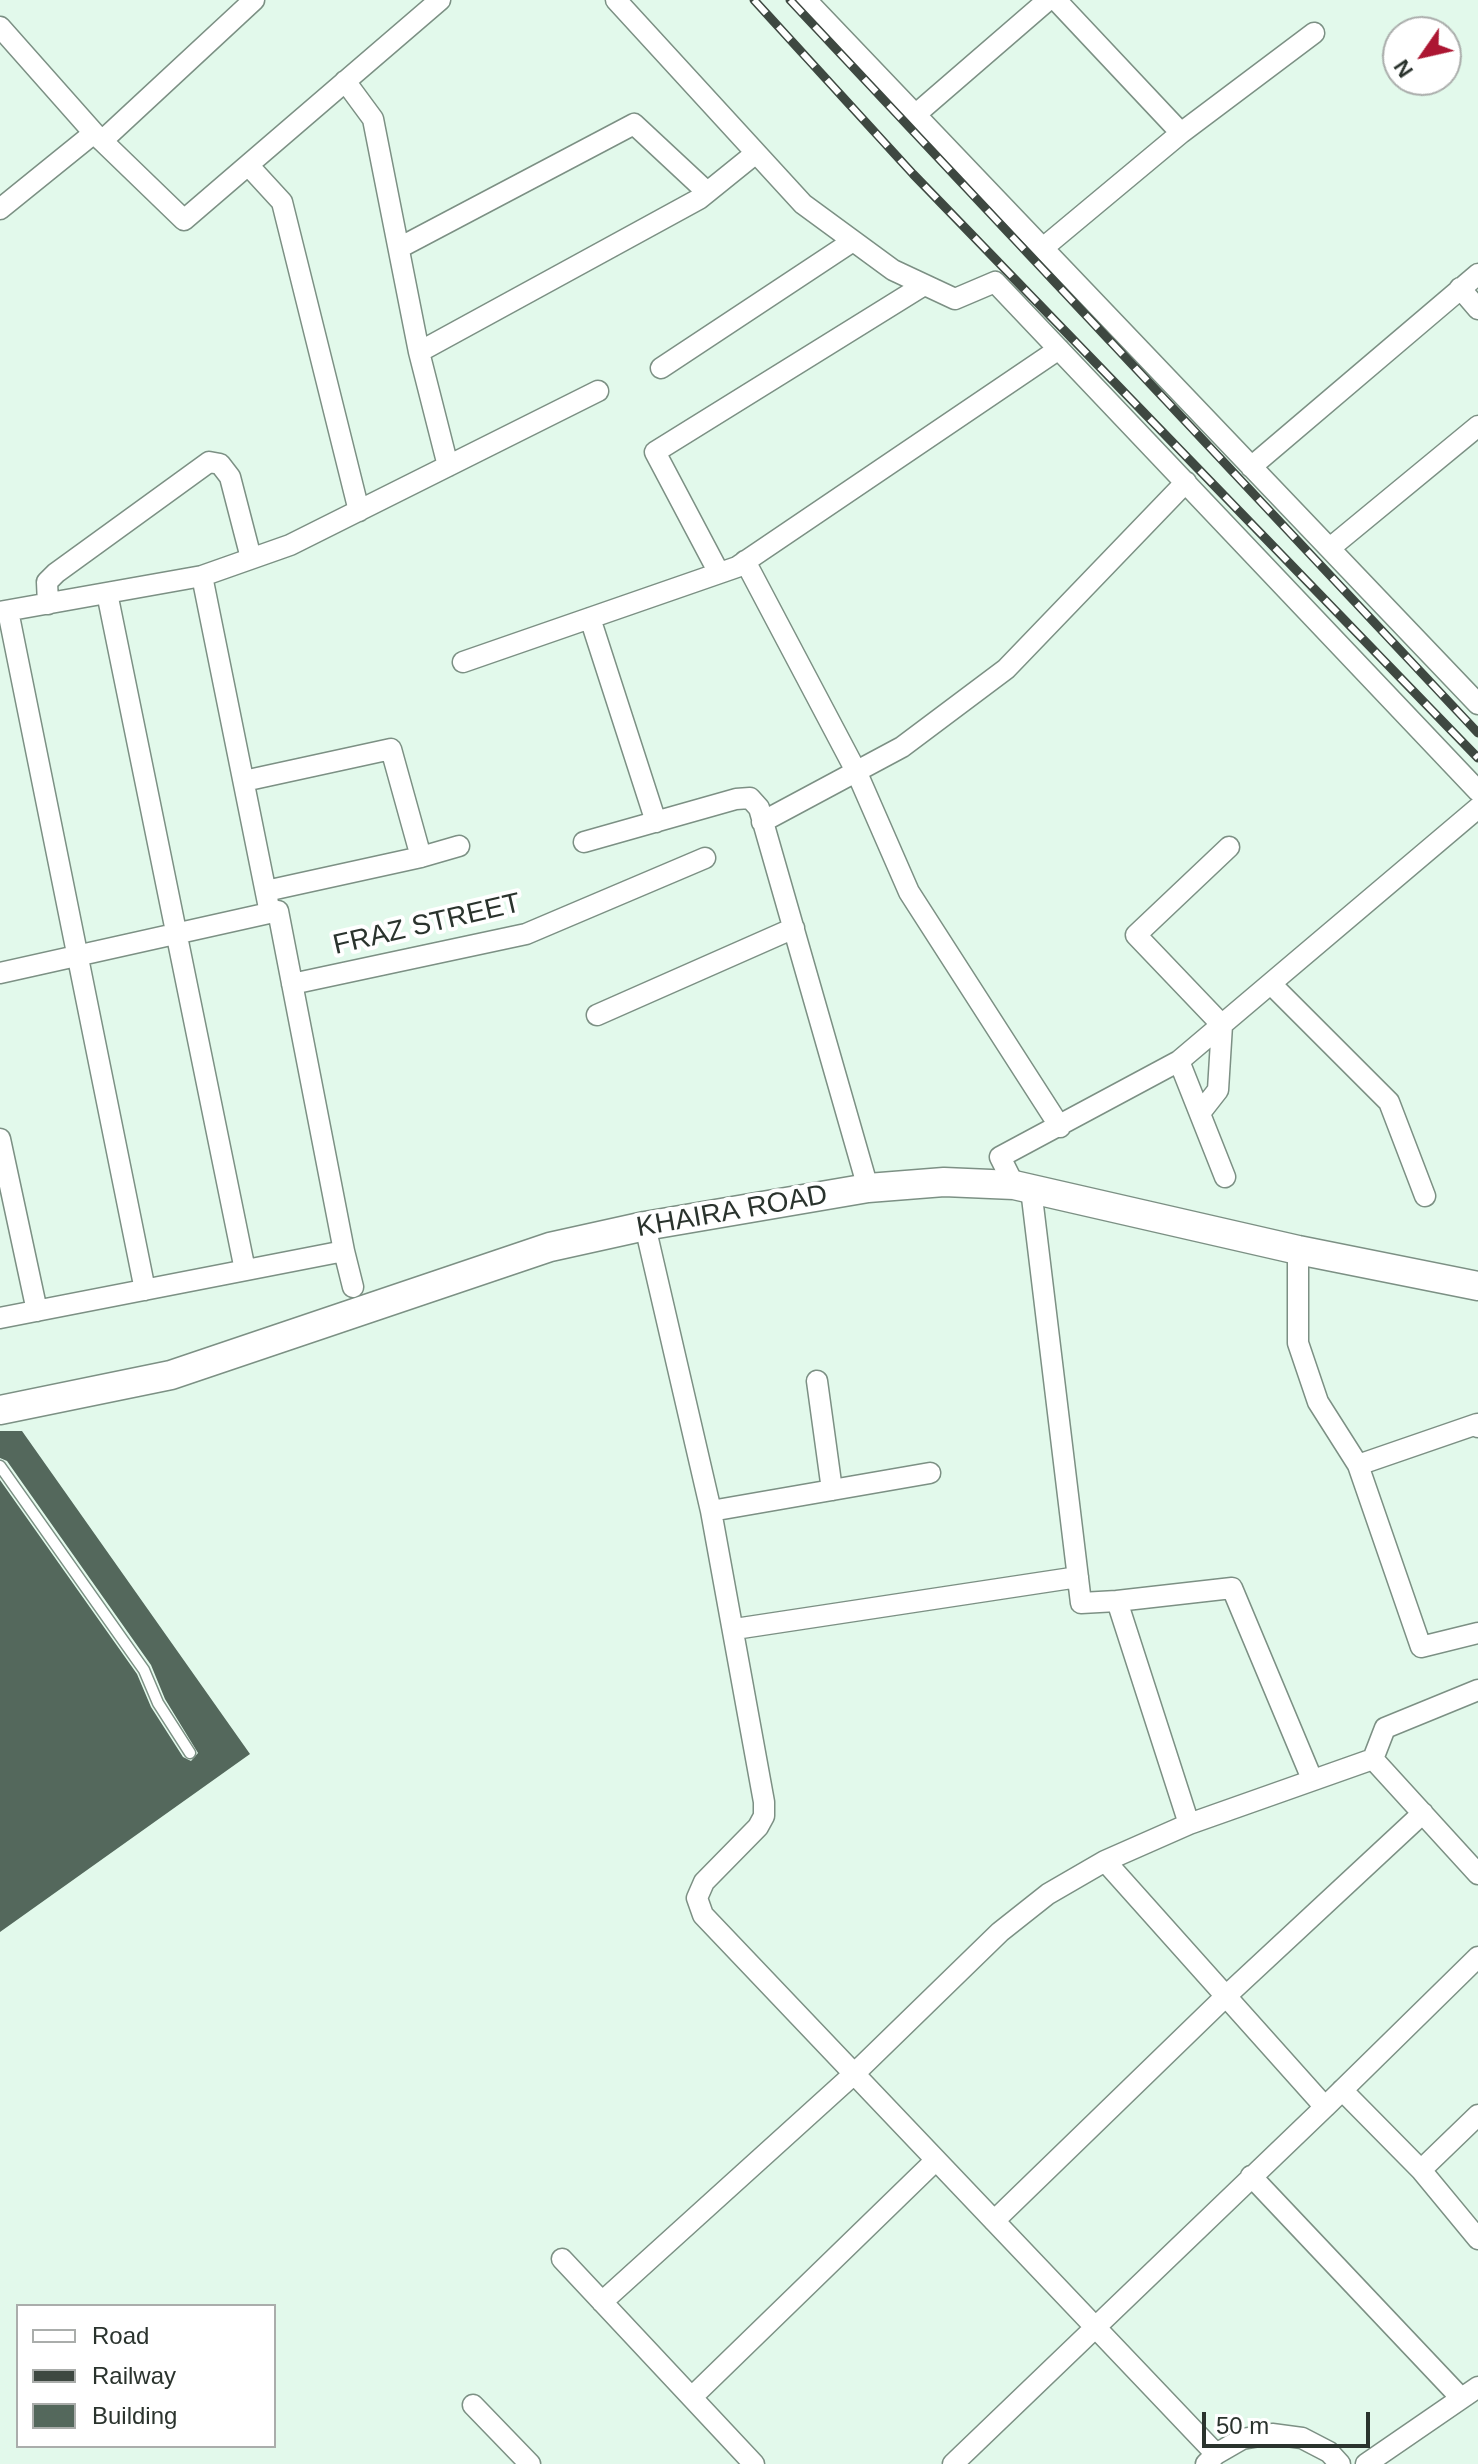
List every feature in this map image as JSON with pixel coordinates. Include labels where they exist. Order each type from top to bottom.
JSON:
[{"type":"street","points":[[0,209],[98,137],[254,0]]},
{"type":"street","points":[[0,27],[98,137],[184,220],[440,0]]},
{"type":"street","points":[[616,0],[803,204],[893,270],[955,299],[995,282],[1478,791]]},
{"type":"street","points":[[806,0],[1478,704]]},
{"type":"street","points":[[915,115],[1048,0]]},
{"type":"street","points":[[1056,0],[1181,133]]},
{"type":"street","points":[[1043,248],[1181,133],[1314,33]]},
{"type":"street","points":[[345,81],[373,119],[419,352],[448,466]]},
{"type":"street","points":[[399,248],[634,124],[707,192]]},
{"type":"street","points":[[419,352],[707,192],[756,153]]},
{"type":"street","points":[[248,165],[282,202],[359,511]]},
{"type":"street","points":[[661,368],[853,241]]},
{"type":"street","points":[[1251,467],[1478,274]]},
{"type":"street","points":[[719,573],[655,452],[924,285]]},
{"type":"street","points":[[1460,288],[1478,309]]},
{"type":"street","points":[[463,662],[719,573],[745,561],[1059,349]]},
{"type":"street","points":[[145,1290],[4,611],[202,576],[290,545],[598,391]]},
{"type":"street","points":[[1330,548],[1478,426]]},
{"type":"street","points":[[48,604],[47,582],[56,573],[209,462],[220,464],[230,477],[251,558]]},
{"type":"street","points":[[762,822],[902,747],[1006,669],[1186,482]]},
{"type":"street","points":[[745,561],[857,773],[909,892],[1060,1127]]},
{"type":"street","points":[[202,576],[270,913]]},
{"type":"street","points":[[107,593],[179,934],[245,1270]]},
{"type":"street","points":[[590,618],[656,822]]},
{"type":"street","points":[[244,781],[391,749],[421,857]]},
{"type":"street","points":[[584,842],[750,798],[759,808],[868,1188]]},
{"type":"street","points":[[1312,1779],[1232,1588],[1081,1603],[1022,1187],[1000,1157],[1179,1061],[1478,808]]},
{"type":"street","points":[[266,891],[459,846]]},
{"type":"street","points":[[1200,1113],[1218,1090],[1222,1025],[1136,935],[1229,847]]},
{"type":"street","name":"FRAZ STREET","points":[[292,984],[526,934],[705,858]]},
{"type":"street","points":[[0,973],[278,911],[353,1287]]},
{"type":"street","points":[[597,1015],[794,928]]},
{"type":"street","points":[[1271,984],[1389,1102],[1425,1196]]},
{"type":"street","points":[[1179,1061],[1225,1177]]},
{"type":"street","points":[[0,1139],[37,1311]]},
{"type":"street","name":"KHAIRA ROAD","points":[[0,1410],[171,1375],[550,1247],[645,1226],[868,1188],[944,1182],[1022,1187],[1298,1250],[1478,1286]]},
{"type":"street","points":[[645,1226],[735,1629],[764,1816],[704,1882],[697,1898],[703,1915],[1096,2328],[1211,2459],[1242,2439],[1272,2434],[1302,2438],[1329,2452],[1340,2464]]},
{"type":"street","points":[[1298,1250],[1298,1343],[1318,1402],[1358,1465],[1421,1647],[1478,1633]]},
{"type":"street","points":[[0,1318],[344,1251]]},
{"type":"street","points":[[817,1381],[832,1490]]},
{"type":"street","points":[[1358,1465],[1477,1424],[1478,1427]]},
{"type":"street","points":[[711,1511],[930,1473]]},
{"type":"street","points":[[735,1629],[1078,1577]]},
{"type":"street","points":[[1117,1601],[1189,1824]]},
{"type":"street","points":[[1373,1759],[1385,1728],[1478,1690]]},
{"type":"street","points":[[602,2302],[855,2073],[1000,1932],[1048,1894],[1105,1861],[1189,1824],[1373,1759]]},
{"type":"street","points":[[1373,1759],[1478,1874]]},
{"type":"street","points":[[994,2221],[1225,1997],[1423,1813]]},
{"type":"street","points":[[1105,1861],[1325,2107]]},
{"type":"street","points":[[953,2464],[1478,1957]]},
{"type":"street","points":[[1342,2090],[1421,2170],[1478,2239]]},
{"type":"street","points":[[1421,2170],[1478,2115]]},
{"type":"street","points":[[692,2397],[935,2161]]},
{"type":"street","points":[[1251,2176],[1470,2393],[1366,2464]]},
{"type":"street","points":[[562,2259],[754,2464]]},
{"type":"street","points":[[473,2405],[530,2464]]},
{"type":"lane","points":[[0,1466],[144,1670],[158,1703],[190,1753]]},
{"type":"building","points":[[0,1431],[22,1431],[250,1754],[0,1932],[0,1480],[137,1674],[151,1707],[183,1757],[191,1761],[198,1753],[165,1699],[151,1665],[7,1461],[0,1458]]},
{"type":"railway","points":[[754,0],[913,174],[1478,758]]},
{"type":"railway","points":[[790,0],[1478,733]]}]
